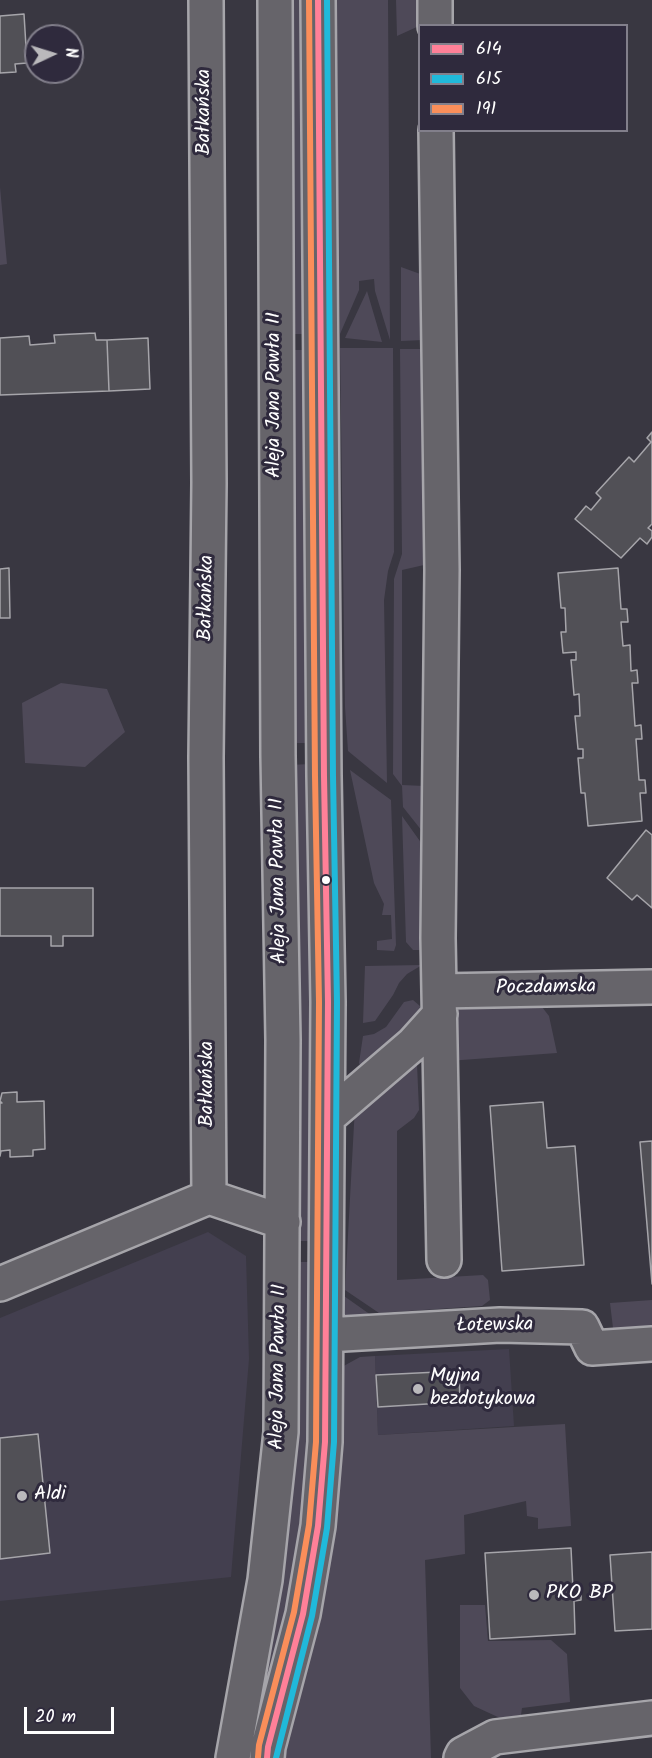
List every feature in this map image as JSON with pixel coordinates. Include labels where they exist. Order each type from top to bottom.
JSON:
[{"type":"street","name":"Bałkańska","points":[[206,0],[209,483],[206,758],[209,1197]]},
{"type":"street","name":"Aleja Jana Pawła II","points":[[233,1758],[265,1580],[279,1443],[283,1222],[283,1040],[276,474],[275,0]]},
{"type":"street","points":[[267,1758],[303,1614],[318,1526],[325,1442],[328,1117],[318,0]]},
{"type":"street","points":[[435,0],[435,24]]},
{"type":"street","points":[[436,132],[442,570],[440,1002],[444,1260]]},
{"type":"street","name":"Poczdamska","points":[[440,1002],[652,987]]},
{"type":"street","points":[[328,1117],[413,1044],[440,1002]]},
{"type":"street","points":[[0,1284],[209,1197],[283,1222]]},
{"type":"street","name":"Łotewska","points":[[326,1335],[500,1325],[582,1327],[592,1348],[652,1344]]},
{"type":"street","points":[[461,1758],[464,1754],[495,1737],[652,1718]]},
{"type":"shaded area","points":[[286,0],[302,0],[304,334],[288,334]]},
{"type":"shaded area","points":[[335,0],[388,0],[390,340],[375,291],[374,279],[359,281],[359,290],[340,334]]},
{"type":"shaded area","points":[[396,0],[421,0],[418,26],[397,36]]},
{"type":"shaded area","points":[[0,187],[7,264],[0,265]]},
{"type":"shaded area","points":[[401,267],[423,275],[423,340],[401,341]]},
{"type":"shaded area","points":[[367,291],[382,342],[345,338]]},
{"type":"shaded area","points":[[340,348],[393,348],[394,552],[388,571],[384,600],[387,783],[348,751],[345,707]]},
{"type":"shaded area","points":[[400,349],[423,349],[424,565],[402,570],[402,785],[424,786],[422,831],[403,807],[402,786],[393,774],[394,579],[402,554]]},
{"type":"shaded area","points":[[289,350],[306,350],[309,743],[291,743]]},
{"type":"shaded area","points":[[61,683],[107,689],[125,732],[85,767],[25,763],[22,703]]},
{"type":"shaded area","points":[[310,764],[312,1241],[293,1241],[290,765]]},
{"type":"shaded area","points":[[350,770],[391,800],[396,945],[394,951],[377,950],[377,941],[392,939],[391,915],[382,915],[384,904],[374,883]]},
{"type":"shaded area","points":[[402,816],[422,844],[421,950],[413,950],[406,942]]},
{"type":"shaded area","points":[[422,965],[407,974],[399,983],[375,1021],[363,1023],[365,966]]},
{"type":"shaded area","points":[[413,1000],[420,1006],[421,1017],[361,1067],[359,1063],[363,1036],[374,1034],[386,1027],[404,1002]]},
{"type":"shaded area","points":[[466,1005],[542,1007],[549,1016],[557,1053],[448,1061],[447,1030],[457,1011]]},
{"type":"shaded area","points":[[410,1059],[417,1064],[419,1110],[414,1118],[397,1131],[397,1280],[483,1275],[488,1280],[490,1300],[482,1306],[379,1313],[345,1290],[355,1106]]},
{"type":"shaded area","points":[[208,1232],[246,1256],[249,1359],[231,1577],[0,1601],[0,1318]]},
{"type":"shaded area","points":[[291,1262],[312,1262],[314,1410],[307,1495],[257,1758],[246,1758]]},
{"type":"shaded area","points":[[344,1296],[378,1320],[356,1326],[343,1317]]},
{"type":"shaded area","points":[[652,1300],[652,1338],[619,1337],[613,1328],[610,1303]]},
{"type":"shaded area","points":[[509,1349],[514,1426],[378,1435],[375,1356]]},
{"type":"shaded area","points":[[375,1356],[378,1435],[565,1424],[571,1526],[538,1529],[538,1518],[527,1516],[526,1501],[464,1515],[465,1554],[425,1560],[431,1758],[284,1758],[324,1584],[340,1368],[360,1357]]},
{"type":"shaded area","points":[[460,1605],[485,1605],[488,1641],[551,1640],[567,1654],[570,1702],[522,1708],[521,1715],[500,1718],[474,1706],[460,1688]]},
{"type":"building","points":[[24,14],[24,63],[15,64],[16,72],[0,73],[0,16]]},
{"type":"building","points":[[95,333],[96,340],[107,340],[109,391],[0,395],[0,338],[29,336],[30,345],[55,343],[54,335]]},
{"type":"building","points":[[148,338],[150,389],[109,391],[107,340]]},
{"type":"building","points":[[652,432],[652,524],[648,528],[652,531],[652,537],[647,544],[640,538],[621,558],[575,519],[586,506],[591,510],[601,498],[596,493],[629,457],[634,462],[651,442],[647,438]]},
{"type":"building","points":[[9,568],[10,618],[0,618],[0,569]]},
{"type":"building","points":[[618,568],[621,609],[627,609],[628,622],[621,622],[623,646],[630,645],[631,671],[637,670],[638,683],[632,683],[635,726],[641,725],[642,739],[636,739],[639,780],[645,780],[646,793],[640,793],[642,821],[588,826],[585,793],[581,793],[578,758],[583,758],[583,749],[578,749],[575,716],[580,716],[579,694],[574,695],[571,660],[576,660],[576,652],[563,653],[561,632],[566,632],[565,608],[561,608],[558,573]]},
{"type":"building","points":[[646,830],[652,835],[652,908],[637,895],[632,900],[607,878]]},
{"type":"building","points":[[0,888],[93,888],[93,936],[63,936],[63,946],[51,946],[51,936],[0,936]]},
{"type":"building","points":[[17,1092],[17,1102],[44,1101],[45,1149],[33,1150],[33,1156],[10,1157],[10,1150],[1,1151],[0,1156],[2,1093]]},
{"type":"building","points":[[543,1102],[547,1148],[575,1146],[584,1265],[502,1271],[490,1106]]},
{"type":"building","points":[[652,1141],[652,1284],[640,1142]]},
{"type":"building","name":"Myjna bezdotykowa","points":[[459,1371],[460,1402],[378,1407],[376,1375]]},
{"type":"building","name":"Aldi","points":[[38,1434],[50,1553],[0,1559],[0,1438]]},
{"type":"building","name":"PKO BP","points":[[571,1548],[573,1590],[581,1591],[581,1600],[574,1601],[575,1634],[490,1639],[485,1553]]},
{"type":"building","points":[[652,1552],[652,1629],[615,1631],[610,1555]]},
{"type":"transit line","name":"191","points":[[258,1757],[259,1745],[294,1612],[309,1525],[316,1442],[319,1002],[309,0]]},
{"type":"transit line","name":"614","points":[[267,1758],[303,1614],[318,1526],[325,1442],[328,1002],[318,0]]},
{"type":"transit line","name":"615","points":[[276,1758],[312,1616],[327,1528],[334,1442],[337,1002],[327,0]]},
{"type":"place","name":"Myjna bezdotykowa","points":[[418,1389]]},
{"type":"place","name":"Aldi","points":[[22,1496]]},
{"type":"place","name":"PKO BP","points":[[534,1595]]}]
